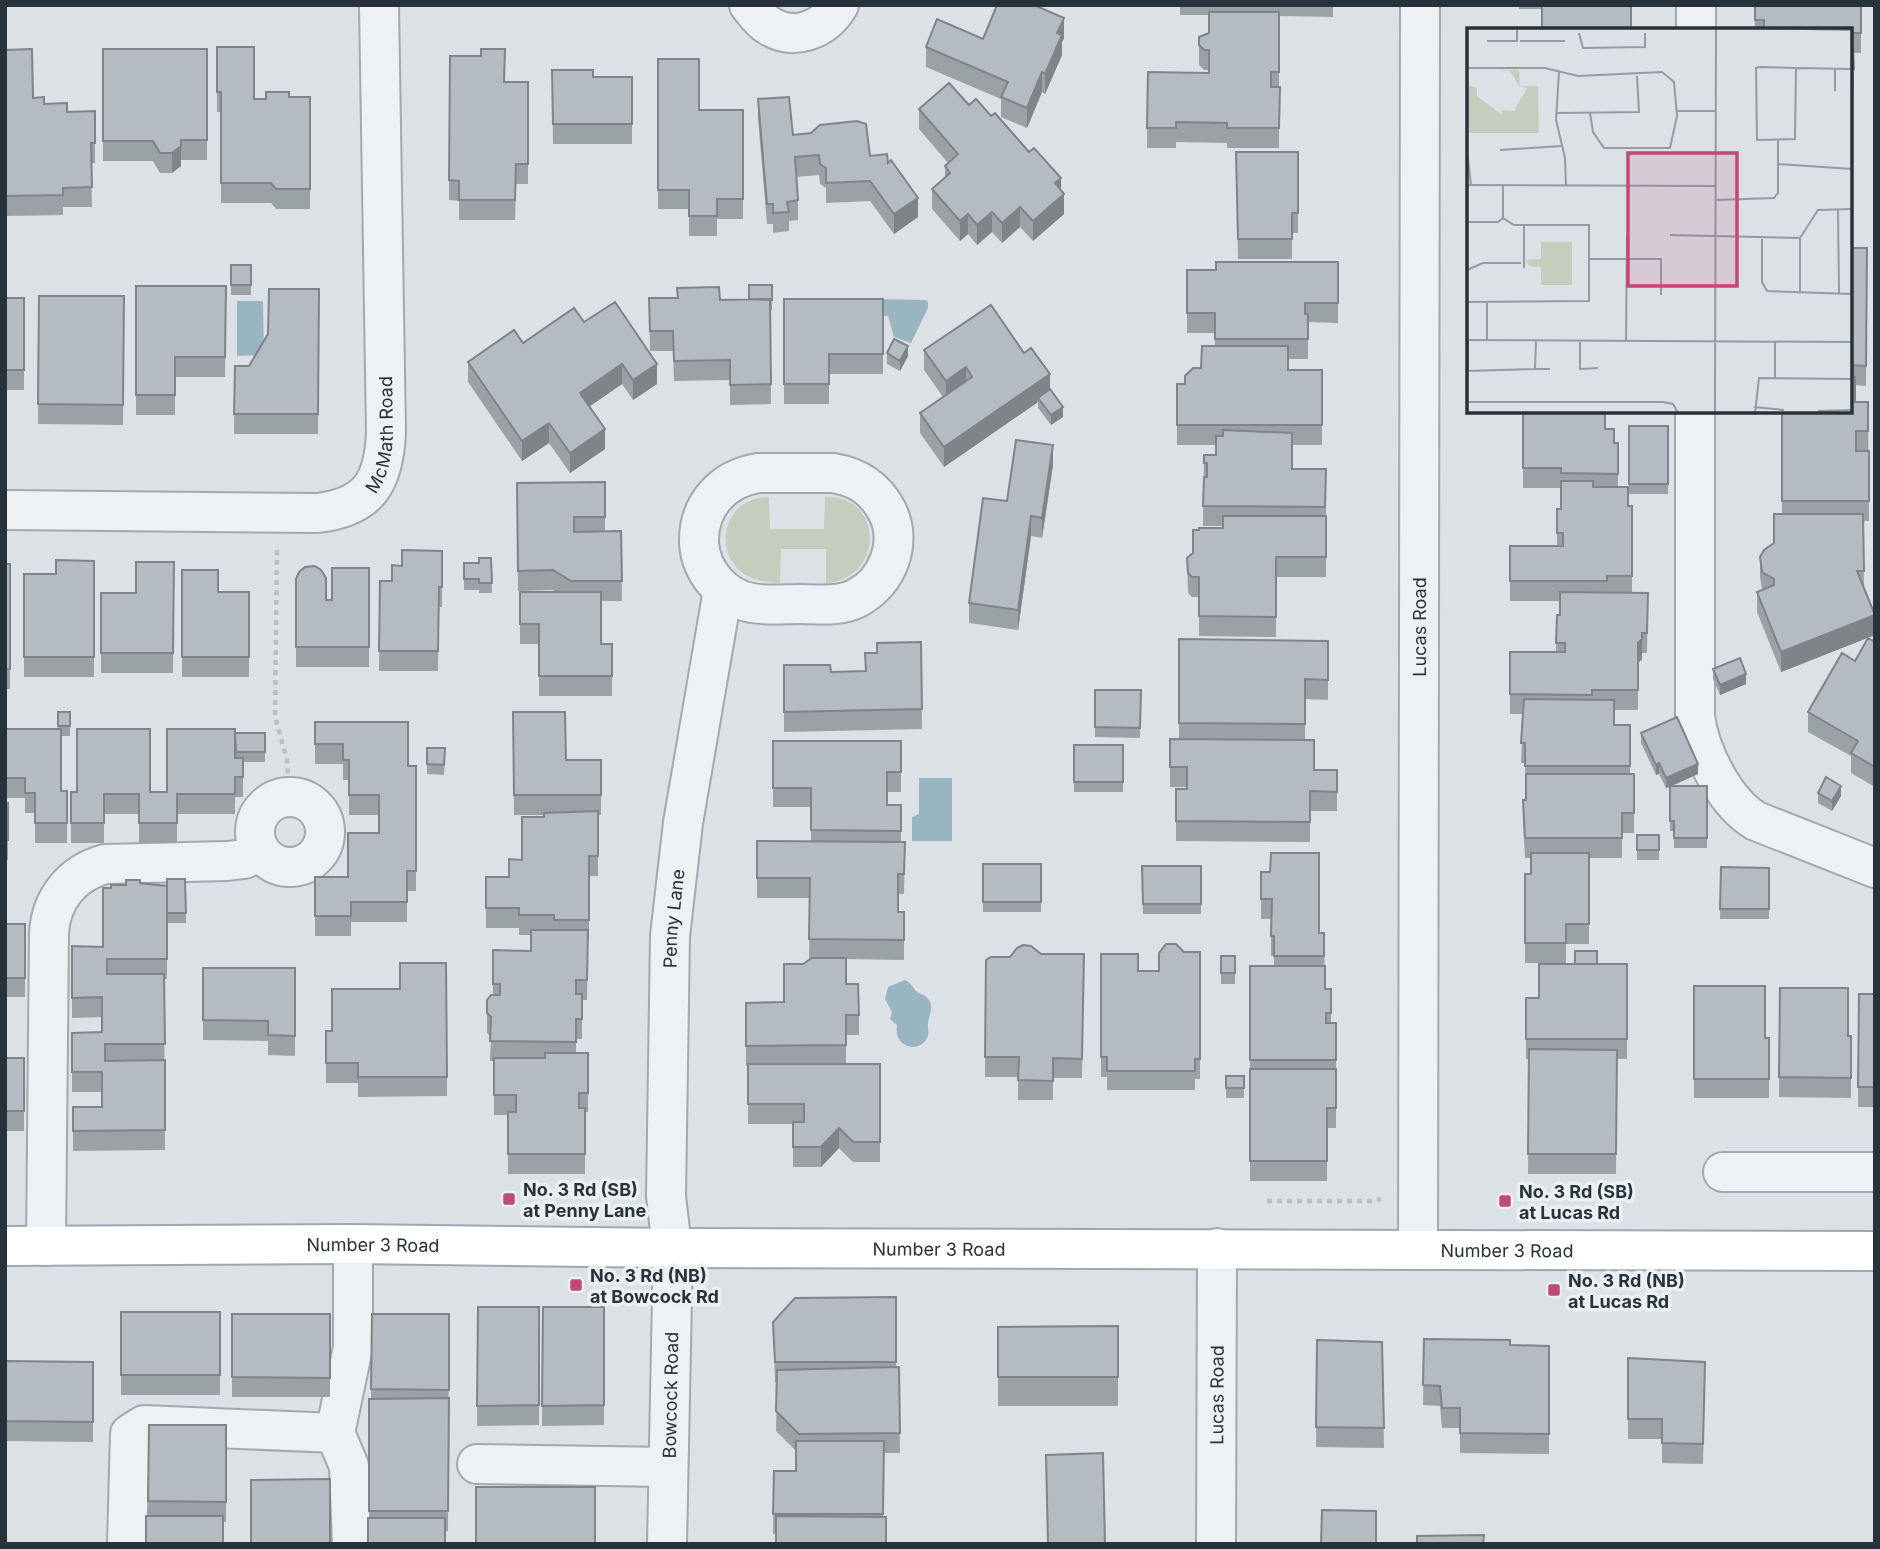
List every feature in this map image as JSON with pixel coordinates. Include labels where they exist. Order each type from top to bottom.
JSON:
[{"type":"main road","name":"Number 3 Road","points":[[5,1246],[354,1244],[672,1248],[1875,1251]]},
{"type":"street","name":"McMath Road","points":[[5,510],[277,514],[332,511],[354,505],[375,483],[385,457],[379,5]]},
{"type":"street","points":[[749,5],[766,24],[782,32],[797,33],[814,29],[829,19],[839,5]]},
{"type":"street","name":"Lucas Road","points":[[1419,1250],[1420,5]]},
{"type":"street","points":[[1696,5],[1696,28]]},
{"type":"street","points":[[1695,413],[1695,716],[1698,735],[1720,781],[1745,815],[1875,868]]},
{"type":"street","points":[[833,472],[867,485],[889,515],[893,539],[889,564],[876,583],[858,597],[834,604],[759,604],[740,600],[723,590],[708,573],[703,562],[700,525],[709,502],[725,485],[735,479],[758,473],[833,472]]},
{"type":"street","name":"Penny Lane","points":[[672,1248],[666,1196],[666,1053],[670,936],[681,835],[723,590]]},
{"type":"street","points":[[289,797],[309,803],[319,814],[324,825],[324,836],[318,853],[305,863],[288,867],[272,863],[260,851],[255,835],[259,815],[274,801],[289,797]]},
{"type":"street","points":[[46,1246],[49,933],[53,907],[78,877],[105,864],[227,861],[244,859],[260,851]]},
{"type":"street","points":[[1723,1171],[1875,1171]]},
{"type":"street","points":[[352,1544],[349,1466],[335,1433],[353,1348],[354,1244]]},
{"type":"street","name":"Bowcock Road","points":[[667,1544],[672,1248]]},
{"type":"street","name":"Lucas Road","points":[[1216,1544],[1217,1248]]},
{"type":"street","points":[[127,1544],[130,1434],[144,1425],[335,1433]]},
{"type":"street","points":[[477,1464],[667,1466]]},
{"type":"path","points":[[277,514],[275,717],[286,760],[289,797]]},
{"type":"path","points":[[1267,1201],[1372,1201],[1389,1197]]},
{"type":"green space","points":[[769,497],[770,529],[824,529],[825,497],[844,500],[858,509],[867,522],[870,537],[867,553],[859,567],[845,578],[826,583],[826,549],[781,549],[780,583],[757,580],[744,574],[734,564],[728,552],[727,527],[741,506],[754,499]]},
{"type":"water","points":[[876,299],[928,302],[928,308],[911,343],[894,337],[888,316],[877,316]]},
{"type":"water","points":[[237,301],[263,301],[264,355],[237,356]]},
{"type":"water","points":[[919,778],[952,778],[952,841],[912,841],[912,817],[919,814]]},
{"type":"water","points":[[905,980],[929,1000],[931,1006],[927,1038],[913,1047],[899,1039],[897,1025],[890,1019],[892,1012],[885,999],[888,987]]},
{"type":"building","points":[[997,5],[1034,5],[1064,18],[1057,33],[1062,35],[1027,108],[1001,97],[1008,82],[926,47],[937,19],[983,39]]},
{"type":"building","points":[[1542,5],[1631,5],[1631,28],[1542,28]]},
{"type":"building","points":[[1755,5],[1861,5],[1861,33],[1852,33],[1852,28],[1764,28],[1764,20],[1755,20]]},
{"type":"building","points":[[1209,12],[1279,12],[1279,72],[1271,72],[1271,87],[1280,87],[1279,128],[1227,128],[1227,123],[1176,122],[1176,128],[1147,128],[1148,72],[1209,73],[1209,50],[1204,50],[1199,45],[1199,37],[1209,33]]},
{"type":"building","points":[[217,47],[254,47],[254,99],[266,99],[266,92],[289,92],[289,97],[310,97],[310,189],[276,189],[271,183],[221,183],[221,92],[217,92]]},
{"type":"building","points":[[1852,48],[1853,48],[1852,69]]},
{"type":"building","points":[[32,49],[33,98],[44,97],[44,104],[67,103],[67,112],[95,111],[95,143],[91,143],[92,187],[63,188],[63,195],[5,196],[5,50]]},
{"type":"building","points":[[103,49],[207,49],[207,140],[181,140],[181,146],[172,153],[160,153],[153,141],[103,141]]},
{"type":"building","points":[[481,49],[505,49],[504,82],[528,82],[528,164],[516,164],[515,200],[459,200],[459,181],[449,180],[450,56],[481,56]]},
{"type":"building","points":[[658,59],[699,59],[699,110],[743,110],[743,199],[717,199],[717,216],[689,216],[689,190],[658,190]]},
{"type":"building","points":[[552,70],[593,70],[593,77],[632,77],[632,124],[553,124]]},
{"type":"building","points":[[949,83],[969,105],[976,99],[991,116],[995,113],[1029,152],[1034,148],[1061,178],[1055,183],[1064,194],[1033,221],[1020,207],[1002,223],[992,212],[977,225],[968,214],[960,221],[932,189],[950,173],[945,166],[958,154],[919,109]]},
{"type":"building","points":[[789,97],[793,135],[811,133],[820,125],[857,121],[866,124],[870,156],[887,154],[888,163],[891,160],[918,198],[894,214],[870,181],[826,183],[826,168],[820,164],[819,155],[795,157],[798,200],[787,202],[789,212],[773,213],[773,204],[767,204],[758,99]]},
{"type":"building","points":[[1236,152],[1298,152],[1298,213],[1292,213],[1292,239],[1238,239]]},
{"type":"building","points":[[1852,248],[1867,248],[1866,366],[1852,365]]},
{"type":"building","points":[[1216,262],[1338,262],[1338,303],[1305,303],[1308,339],[1215,339],[1215,313],[1187,313],[1187,270],[1216,270]]},
{"type":"building","points":[[231,265],[251,265],[251,285],[231,285]]},
{"type":"building","points":[[749,285],[772,285],[772,300],[749,299]]},
{"type":"building","points":[[136,286],[226,286],[225,357],[175,357],[175,395],[136,395]]},
{"type":"building","points":[[719,287],[720,300],[770,299],[771,384],[730,385],[730,360],[674,361],[673,331],[650,331],[649,298],[678,298],[677,288]]},
{"type":"building","points":[[269,289],[319,289],[318,414],[234,414],[235,366],[249,366],[268,334]]},
{"type":"building","points":[[39,296],[124,296],[123,405],[38,404]]},
{"type":"building","points":[[5,298],[24,298],[24,370],[5,370]]},
{"type":"building","points":[[784,299],[883,299],[883,354],[829,354],[829,384],[784,384]]},
{"type":"building","points":[[615,302],[657,364],[633,380],[622,364],[580,393],[605,429],[570,453],[549,423],[522,441],[468,362],[514,330],[523,343],[574,308],[584,322]]},
{"type":"building","points":[[991,305],[1024,353],[1031,348],[1050,374],[944,447],[920,413],[972,377],[966,367],[946,381],[924,350]]},
{"type":"building","points":[[894,339],[908,346],[900,361],[887,353]]},
{"type":"building","points":[[1202,346],[1288,346],[1288,370],[1322,370],[1322,425],[1177,425],[1177,384],[1185,384],[1185,376],[1193,368],[1201,368]]},
{"type":"building","points":[[1852,377],[1855,377],[1855,402],[1868,402],[1868,431],[1856,431],[1856,451],[1869,451],[1869,501],[1782,501],[1782,413],[1852,413]]},
{"type":"building","points":[[1050,389],[1063,407],[1051,415],[1038,398]]},
{"type":"building","points":[[1523,413],[1605,413],[1605,429],[1614,429],[1614,443],[1618,443],[1618,474],[1561,473],[1561,468],[1523,468]]},
{"type":"building","points":[[1629,426],[1668,426],[1668,484],[1629,484]]},
{"type":"building","points":[[1223,430],[1292,433],[1292,469],[1326,469],[1325,507],[1203,506],[1204,477],[1207,477],[1204,455],[1216,455],[1216,436],[1223,436]]},
{"type":"building","points":[[1016,440],[1053,445],[1042,518],[1031,516],[1018,610],[969,603],[983,498],[1007,501]]},
{"type":"building","points":[[1561,481],[1593,481],[1593,487],[1628,487],[1628,506],[1632,506],[1632,576],[1607,576],[1607,581],[1510,581],[1510,546],[1563,546],[1563,533],[1557,533],[1557,509],[1561,509]]},
{"type":"building","points":[[605,482],[605,517],[574,517],[574,532],[621,531],[622,581],[571,581],[553,570],[518,571],[517,483]]},
{"type":"building","points":[[1774,514],[1863,514],[1864,571],[1857,571],[1875,615],[1781,652],[1757,592],[1774,585],[1774,579],[1762,572],[1760,557],[1764,550],[1774,543]]},
{"type":"building","points":[[1223,516],[1326,516],[1326,557],[1276,557],[1276,617],[1199,616],[1199,577],[1192,577],[1188,573],[1187,558],[1193,553],[1193,530],[1223,528]]},
{"type":"building","points":[[402,550],[442,551],[438,651],[379,651],[380,581],[392,581],[392,565],[402,566]]},
{"type":"building","points":[[479,558],[491,558],[492,583],[479,583],[479,579],[464,579],[464,563],[479,563]]},
{"type":"building","points":[[56,560],[94,561],[94,657],[24,657],[24,574],[56,574]]},
{"type":"building","points":[[136,562],[174,562],[173,653],[101,653],[101,593],[136,593]]},
{"type":"building","points":[[5,564],[10,564],[10,669],[5,669]]},
{"type":"building","points":[[315,566],[326,578],[326,600],[332,600],[332,568],[369,568],[369,647],[296,647],[296,579],[305,567]]},
{"type":"building","points":[[182,570],[218,570],[218,592],[249,592],[249,657],[182,657]]},
{"type":"building","points":[[520,592],[601,592],[601,644],[612,644],[612,676],[539,676],[539,624],[520,624]]},
{"type":"building","points":[[1560,592],[1648,593],[1647,633],[1642,633],[1642,639],[1638,643],[1638,690],[1592,690],[1592,695],[1510,694],[1510,652],[1565,652],[1565,643],[1556,643]]},
{"type":"building","points":[[1868,638],[1875,642],[1875,767],[1851,753],[1858,741],[1808,712],[1842,653],[1855,661]]},
{"type":"building","points":[[1179,639],[1328,641],[1328,680],[1305,679],[1305,724],[1179,723]]},
{"type":"building","points":[[921,642],[922,709],[784,712],[784,665],[830,665],[831,672],[866,671],[865,653],[877,653],[877,643]]},
{"type":"building","points":[[1740,658],[1746,674],[1720,685],[1713,669]]},
{"type":"building","points":[[1095,690],[1141,690],[1140,728],[1095,727]]},
{"type":"building","points":[[1524,699],[1614,700],[1614,725],[1630,725],[1630,766],[1525,766],[1525,743],[1521,743]]},
{"type":"building","points":[[58,712],[70,712],[70,726],[58,726]]},
{"type":"building","points":[[513,712],[565,712],[566,760],[601,760],[601,795],[514,795]]},
{"type":"building","points":[[1677,717],[1698,764],[1666,778],[1659,763],[1656,765],[1641,733]]},
{"type":"building","points":[[315,722],[408,722],[408,766],[416,766],[416,871],[407,871],[407,902],[351,902],[351,916],[315,916],[315,877],[348,877],[348,833],[379,833],[379,795],[349,795],[349,760],[343,760],[343,744],[315,744]]},
{"type":"building","points":[[5,729],[61,729],[61,791],[67,791],[67,823],[35,823],[35,793],[25,793],[25,778],[5,778]]},
{"type":"building","points":[[77,729],[150,729],[150,792],[167,792],[167,729],[235,729],[235,758],[243,758],[243,777],[235,777],[235,794],[177,794],[177,823],[139,823],[139,794],[104,794],[104,823],[71,823],[71,792],[77,792]]},
{"type":"building","points":[[235,733],[265,733],[265,752],[236,752]]},
{"type":"building","points":[[1170,739],[1314,740],[1314,770],[1337,770],[1337,792],[1310,791],[1310,822],[1176,821],[1176,789],[1187,789],[1187,767],[1170,767]]},
{"type":"building","points":[[773,741],[901,741],[901,772],[887,772],[887,805],[901,805],[901,831],[811,830],[811,788],[773,788]]},
{"type":"building","points":[[1074,745],[1123,745],[1123,782],[1074,782]]},
{"type":"building","points":[[427,748],[445,748],[444,765],[427,764]]},
{"type":"building","points":[[1526,774],[1634,774],[1634,813],[1622,813],[1622,838],[1525,838],[1523,800],[1526,800]]},
{"type":"building","points":[[1826,777],[1841,786],[1832,801],[1818,793]]},
{"type":"building","points":[[1670,786],[1707,786],[1707,838],[1674,838],[1674,821],[1670,821]]},
{"type":"building","points":[[5,803],[8,803],[8,840],[5,840]]},
{"type":"building","points":[[598,811],[598,856],[589,856],[589,920],[554,920],[554,915],[519,915],[519,908],[486,908],[486,877],[509,877],[509,859],[522,860],[522,817],[544,817],[544,813]]},
{"type":"building","points":[[1637,835],[1659,835],[1659,850],[1637,850]]},
{"type":"building","points":[[757,841],[905,842],[904,874],[898,874],[898,912],[904,912],[904,940],[809,939],[810,878],[757,878]]},
{"type":"building","points":[[1271,853],[1319,853],[1319,933],[1324,933],[1324,956],[1274,956],[1274,936],[1271,936],[1272,899],[1261,899],[1261,872],[1270,872]]},
{"type":"building","points":[[1531,853],[1589,853],[1589,924],[1566,924],[1566,943],[1525,943],[1525,874],[1531,874]]},
{"type":"building","points":[[983,864],[1041,864],[1041,902],[983,902]]},
{"type":"building","points":[[1142,866],[1201,866],[1201,904],[1143,904]]},
{"type":"building","points":[[1721,867],[1769,868],[1769,909],[1720,909]]},
{"type":"building","points":[[167,879],[185,879],[186,913],[167,913]]},
{"type":"building","points":[[126,880],[167,886],[167,959],[107,959],[107,974],[164,974],[165,1044],[105,1044],[105,1061],[165,1060],[165,1130],[73,1131],[73,1107],[102,1107],[102,1072],[72,1072],[72,1033],[102,1032],[102,997],[72,998],[72,946],[103,947],[103,888],[126,885]]},
{"type":"building","points":[[5,924],[25,924],[25,978],[5,978]]},
{"type":"building","points":[[531,930],[588,930],[587,980],[576,980],[576,994],[582,994],[582,1019],[576,1019],[576,1042],[490,1041],[491,1017],[487,1013],[487,1000],[491,995],[500,995],[500,984],[493,984],[493,950],[531,951]]},
{"type":"building","points":[[1166,944],[1176,944],[1184,952],[1200,952],[1200,1059],[1195,1059],[1195,1071],[1107,1071],[1107,1057],[1101,1057],[1101,954],[1138,954],[1138,971],[1159,971],[1159,953]]},
{"type":"building","points":[[1023,945],[1031,946],[1041,954],[1084,954],[1082,1059],[1053,1058],[1053,1081],[1018,1080],[1019,1057],[985,1057],[986,960],[991,957],[1010,957]]},
{"type":"building","points":[[1575,951],[1597,951],[1597,964],[1575,964]]},
{"type":"building","points":[[1221,956],[1235,956],[1235,973],[1221,973]]},
{"type":"building","points":[[812,958],[846,958],[846,984],[858,984],[859,1015],[846,1015],[846,1045],[746,1046],[746,1003],[784,1002],[784,964],[803,964]]},
{"type":"building","points":[[400,963],[446,963],[447,1077],[358,1077],[358,1063],[326,1063],[326,1031],[332,1031],[332,989],[400,989]]},
{"type":"building","points":[[1539,964],[1627,964],[1627,1039],[1526,1039],[1526,998],[1539,998]]},
{"type":"building","points":[[1250,966],[1325,966],[1325,989],[1331,989],[1331,1013],[1326,1013],[1326,1023],[1336,1023],[1336,1060],[1250,1060]]},
{"type":"building","points":[[203,968],[295,968],[295,1036],[268,1035],[268,1021],[203,1020]]},
{"type":"building","points":[[1694,986],[1765,986],[1765,1038],[1769,1038],[1769,1079],[1694,1079]]},
{"type":"building","points":[[1780,988],[1848,988],[1851,1078],[1779,1077]]},
{"type":"building","points":[[1859,994],[1875,994],[1875,1087],[1858,1087]]},
{"type":"building","points":[[1529,1049],[1617,1050],[1616,1154],[1528,1154]]},
{"type":"building","points":[[545,1053],[588,1053],[588,1093],[579,1093],[579,1108],[585,1108],[585,1154],[508,1154],[508,1112],[516,1112],[516,1095],[494,1095],[494,1058],[545,1058]]},
{"type":"building","points":[[5,1058],[24,1058],[24,1111],[5,1111]]},
{"type":"building","points":[[748,1064],[880,1064],[880,1142],[853,1142],[839,1128],[821,1147],[793,1147],[793,1122],[804,1122],[804,1104],[748,1104]]},
{"type":"building","points":[[1250,1069],[1336,1069],[1336,1108],[1327,1108],[1327,1161],[1250,1161]]},
{"type":"building","points":[[1226,1076],[1244,1076],[1244,1088],[1226,1088]]},
{"type":"building","points":[[896,1297],[896,1362],[775,1362],[773,1322],[795,1298]]},
{"type":"building","points":[[478,1307],[539,1307],[539,1405],[477,1406]]},
{"type":"building","points":[[543,1307],[604,1307],[604,1405],[542,1406]]},
{"type":"building","points":[[121,1312],[220,1312],[220,1375],[121,1375]]},
{"type":"building","points":[[232,1314],[330,1314],[330,1378],[232,1377]]},
{"type":"building","points":[[372,1314],[449,1314],[449,1390],[371,1389]]},
{"type":"building","points":[[1118,1326],[1118,1377],[998,1377],[998,1327]]},
{"type":"building","points":[[1424,1339],[1510,1340],[1510,1345],[1549,1346],[1549,1434],[1460,1433],[1460,1408],[1442,1408],[1440,1386],[1423,1385]]},
{"type":"building","points":[[1317,1340],[1382,1342],[1384,1428],[1316,1427]]},
{"type":"building","points":[[1628,1358],[1705,1362],[1703,1444],[1662,1443],[1662,1419],[1628,1419]]},
{"type":"building","points":[[5,1361],[93,1362],[93,1422],[5,1421]]},
{"type":"building","points":[[899,1367],[900,1433],[799,1434],[776,1411],[777,1370]]},
{"type":"building","points":[[449,1398],[448,1511],[369,1511],[369,1399]]},
{"type":"building","points":[[149,1425],[226,1425],[226,1502],[148,1501]]},
{"type":"building","points":[[796,1441],[884,1441],[883,1514],[773,1514],[774,1471],[796,1471]]},
{"type":"building","points":[[1103,1453],[1105,1544],[1048,1544],[1046,1455]]},
{"type":"building","points":[[330,1479],[330,1544],[251,1544],[251,1480]]},
{"type":"building","points":[[476,1487],[595,1487],[595,1544],[476,1544]]},
{"type":"building","points":[[1322,1510],[1376,1511],[1376,1544],[1321,1544]]},
{"type":"building","points":[[146,1516],[223,1516],[223,1544],[146,1544]]},
{"type":"building","points":[[776,1516],[886,1517],[886,1544],[776,1544]]},
{"type":"building","points":[[368,1518],[445,1518],[445,1544],[368,1544]]},
{"type":"building","points":[[1484,1535],[1483,1544],[1417,1544],[1417,1536]]},
{"type":"place","name":"No. 3 Rd (SB) at Penny Lane","points":[[509,1199]]},
{"type":"place","name":"No. 3 Rd (SB) at Lucas Rd","points":[[1505,1201]]},
{"type":"place","name":"No. 3 Rd (NB) at Bowcock Rd","points":[[576,1285]]},
{"type":"place","name":"No. 3 Rd (NB) at Lucas Rd","points":[[1554,1290]]}]
